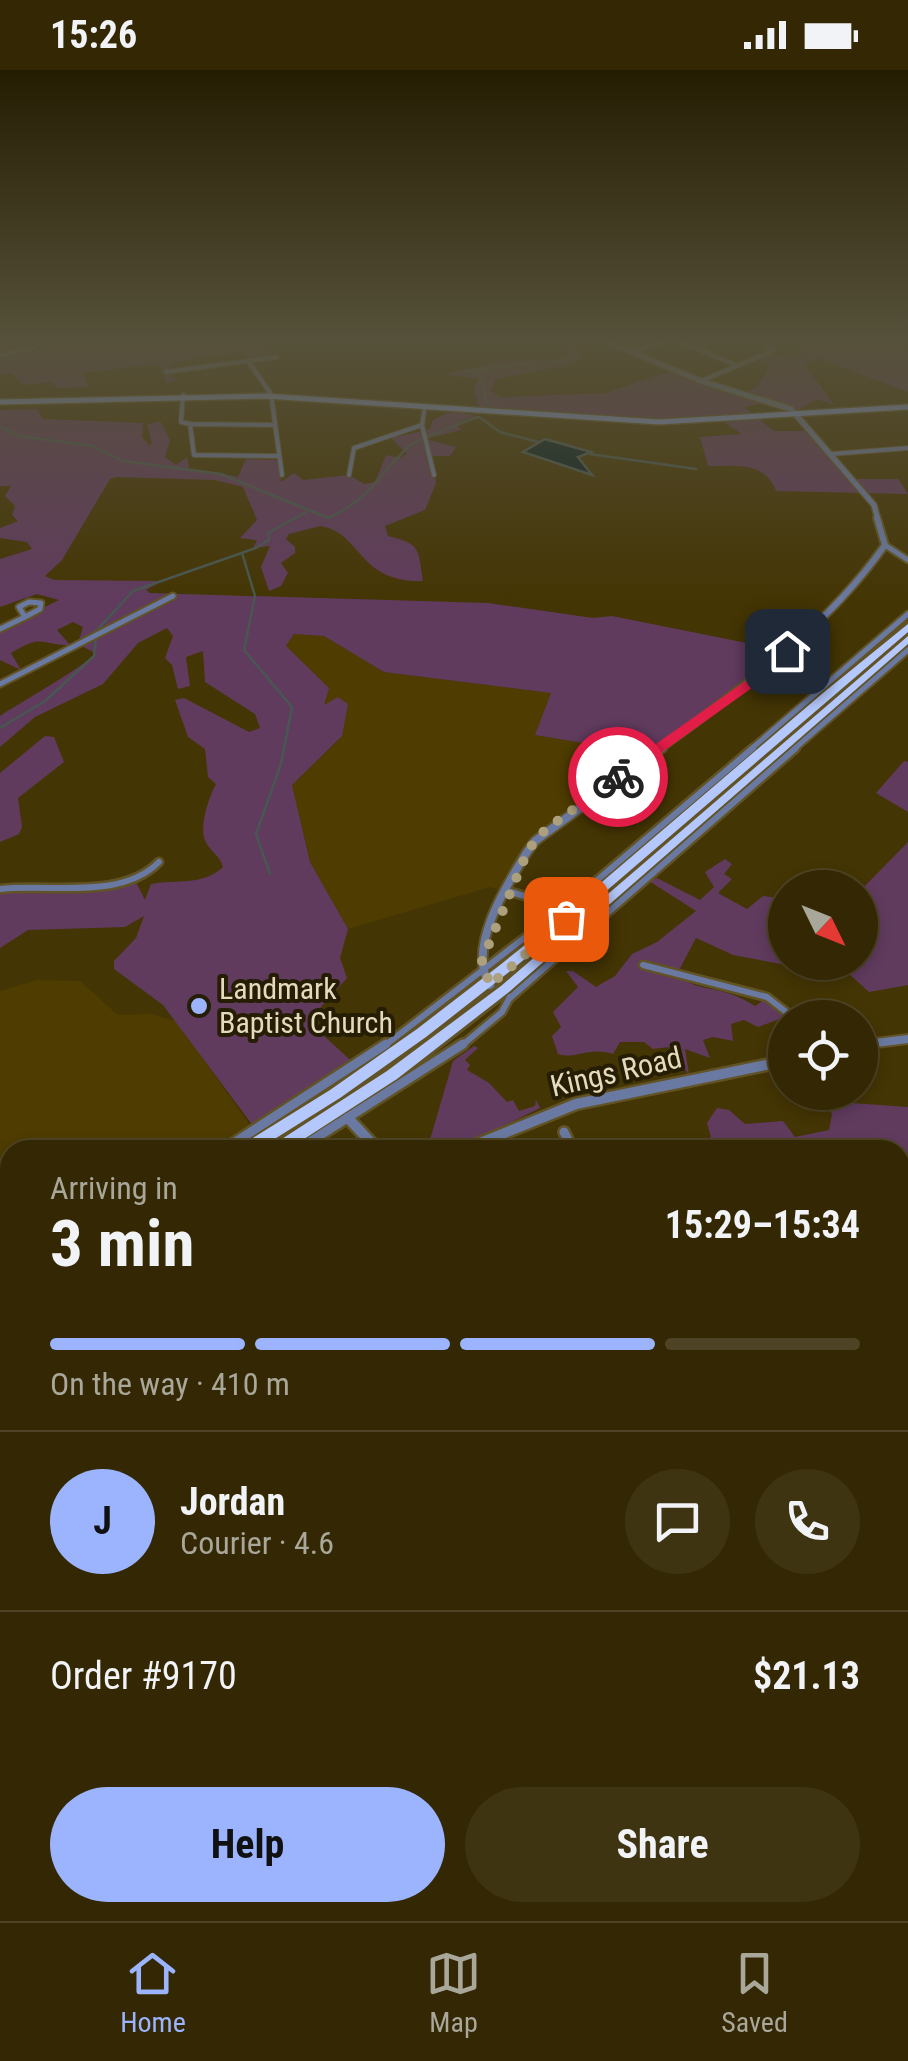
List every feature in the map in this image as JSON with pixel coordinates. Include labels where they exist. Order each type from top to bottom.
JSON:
[{"type":"highway","points":[[291,1140],[508,993],[764,771],[908,632]]},
{"type":"highway","points":[[261,1140],[339,1093],[486,979],[890,651]]},
{"type":"highway","points":[[508,993],[504,978],[563,913]]},
{"type":"highway","points":[[439,1039],[489,993],[486,979]]},
{"type":"street","points":[[190,426],[194,455],[279,456]]},
{"type":"street","points":[[275,426],[282,475]]},
{"type":"street","points":[[350,475],[354,448],[418,426]]},
{"type":"street","points":[[422,426],[434,475]]},
{"type":"street","points":[[806,426],[874,505],[885,545],[908,560]]},
{"type":"street","points":[[831,454],[908,448]]},
{"type":"street","points":[[240,1140],[321,1091],[486,979],[486,948],[508,891],[528,850],[545,830],[762,674],[864,576],[885,545]]},
{"type":"street","points":[[0,684],[173,596]]},
{"type":"street","points":[[764,771],[890,651],[908,614]]},
{"type":"street","points":[[0,629],[25,616]]},
{"type":"street","points":[[0,889],[41,884],[126,884],[145,878],[159,862]]},
{"type":"street","points":[[508,891],[563,913]]},
{"type":"street","points":[[643,965],[773,1000]]},
{"type":"street","points":[[313,1140],[476,1039],[504,1014],[508,993]]},
{"type":"street","points":[[878,1042],[908,1039]]},
{"type":"street","name":"Kings Road","points":[[488,1140],[576,1104],[768,1064]]},
{"type":"street","points":[[348,1118],[369,1140]]},
{"type":"street","points":[[564,1132],[568,1140]]},
{"type":"shaded area","points":[[0,426],[143,426],[142,437],[149,446],[152,443],[147,426],[163,426],[170,440],[165,457],[176,465],[187,457],[189,468],[238,477],[246,459],[280,460],[281,482],[294,473],[303,480],[349,475],[364,484],[375,482],[386,455],[400,458],[407,454],[391,438],[431,426],[458,426],[461,430],[425,439],[456,447],[450,456],[432,456],[436,483],[425,510],[385,526],[388,536],[407,542],[416,550],[423,581],[385,574],[345,537],[320,526],[289,534],[286,539],[295,547],[295,553],[281,563],[288,573],[281,586],[269,591],[261,567],[270,546],[253,548],[257,540],[240,538],[257,520],[243,487],[215,480],[117,477],[110,479],[62,560],[45,576],[54,580],[162,581],[146,590],[150,593],[488,603],[593,618],[612,616],[787,651],[650,754],[535,735],[551,693],[384,672],[324,636],[294,634],[286,646],[329,688],[324,705],[338,697],[348,704],[342,736],[292,785],[310,862],[348,929],[340,958],[347,978],[312,1017],[314,1027],[357,1066],[257,1131],[163,1005],[114,969],[114,961],[136,938],[144,916],[125,927],[28,930],[0,948],[0,889],[136,882],[145,900],[151,884],[207,877],[223,867],[203,834],[216,784],[208,777],[205,749],[188,737],[175,700],[184,698],[249,732],[260,728],[255,714],[205,682],[203,651],[186,657],[190,686],[178,689],[172,665],[165,658],[173,636],[167,628],[138,643],[103,684],[35,717],[0,747],[0,716],[95,653],[78,644],[83,627],[73,622],[57,630],[70,645],[36,642],[21,647],[11,653],[21,670],[0,660],[0,629],[59,600],[37,594],[0,607],[0,559],[32,549],[27,542],[0,538],[0,528],[18,521],[12,515],[15,506],[5,496],[11,486],[0,486]]},
{"type":"shaded area","points":[[731,426],[810,431],[853,479],[898,479],[908,494],[776,491],[765,474],[757,470],[708,466],[700,437],[742,434]]},
{"type":"shaded area","points":[[294,634],[324,636],[384,672],[552,693],[536,735],[650,754],[535,841],[508,891],[490,887],[348,929],[310,862],[292,785],[342,736],[286,646]]},
{"type":"shaded area","points":[[45,736],[54,737],[64,762],[18,798],[22,827],[19,834],[0,842],[0,773]]},
{"type":"shaded area","points":[[904,761],[908,762],[908,812],[876,793]]},
{"type":"shaded area","points":[[908,842],[908,985],[869,992],[856,980],[878,980],[878,873]]},
{"type":"shaded area","points":[[725,859],[732,864],[724,874],[732,879],[718,893],[747,909],[763,896],[768,897],[768,962],[733,955],[696,938],[676,976],[755,1006],[764,1000],[768,1003],[768,1023],[758,1027],[744,1020],[731,1024],[733,1041],[713,1037],[703,1040],[710,1058],[685,1049],[689,1075],[669,1047],[653,1049],[644,1042],[620,1042],[613,1054],[558,1054],[552,1036],[561,1027],[553,1012],[578,987],[566,971],[573,971],[596,987],[615,976],[632,954],[657,942],[696,911],[649,881],[657,878],[700,900],[714,887],[705,872]]},
{"type":"shaded area","points":[[37,980],[80,981],[118,1015],[151,1014],[176,1021],[252,1128],[233,1140],[0,1140],[0,991]]},
{"type":"shaded area","points":[[474,1046],[483,1050],[478,1048],[465,1060],[470,1065],[467,1070],[489,1083],[507,1102],[513,1100],[519,1111],[535,1106],[536,1100],[540,1108],[474,1140],[430,1140],[453,1061]]},
{"type":"shaded area","points":[[878,1105],[908,1107],[908,1140],[703,1140],[711,1137],[707,1123],[717,1108],[729,1110],[745,1124],[783,1121],[795,1137],[829,1130],[830,1110],[878,1110]]},
{"type":"water","points":[[545,439],[591,452],[578,457],[592,475],[523,452]]},
{"type":"waterway","points":[[2,428],[19,436],[93,446],[123,461],[221,474],[328,518],[364,495],[412,444],[453,426]]},
{"type":"waterway","points":[[492,426],[538,442]]},
{"type":"waterway","points":[[590,454],[696,469]]},
{"type":"waterway","points":[[96,631],[133,591],[256,548],[269,540],[268,533],[306,512]]},
{"type":"waterway","points":[[242,553],[255,596],[244,650],[292,707],[281,764],[256,834],[270,874]]},
{"type":"waterway","points":[[0,728],[45,701],[94,656],[96,638]]},
{"type":"way so far","points":[[566,919],[490,985],[482,973],[482,961],[528,850],[545,830],[618,777]]},
{"type":"place","name":"Landmark Baptist Church","points":[[199,1006]]},
{"type":"route","points":[[618,777],[751,682],[787,651]]}]
